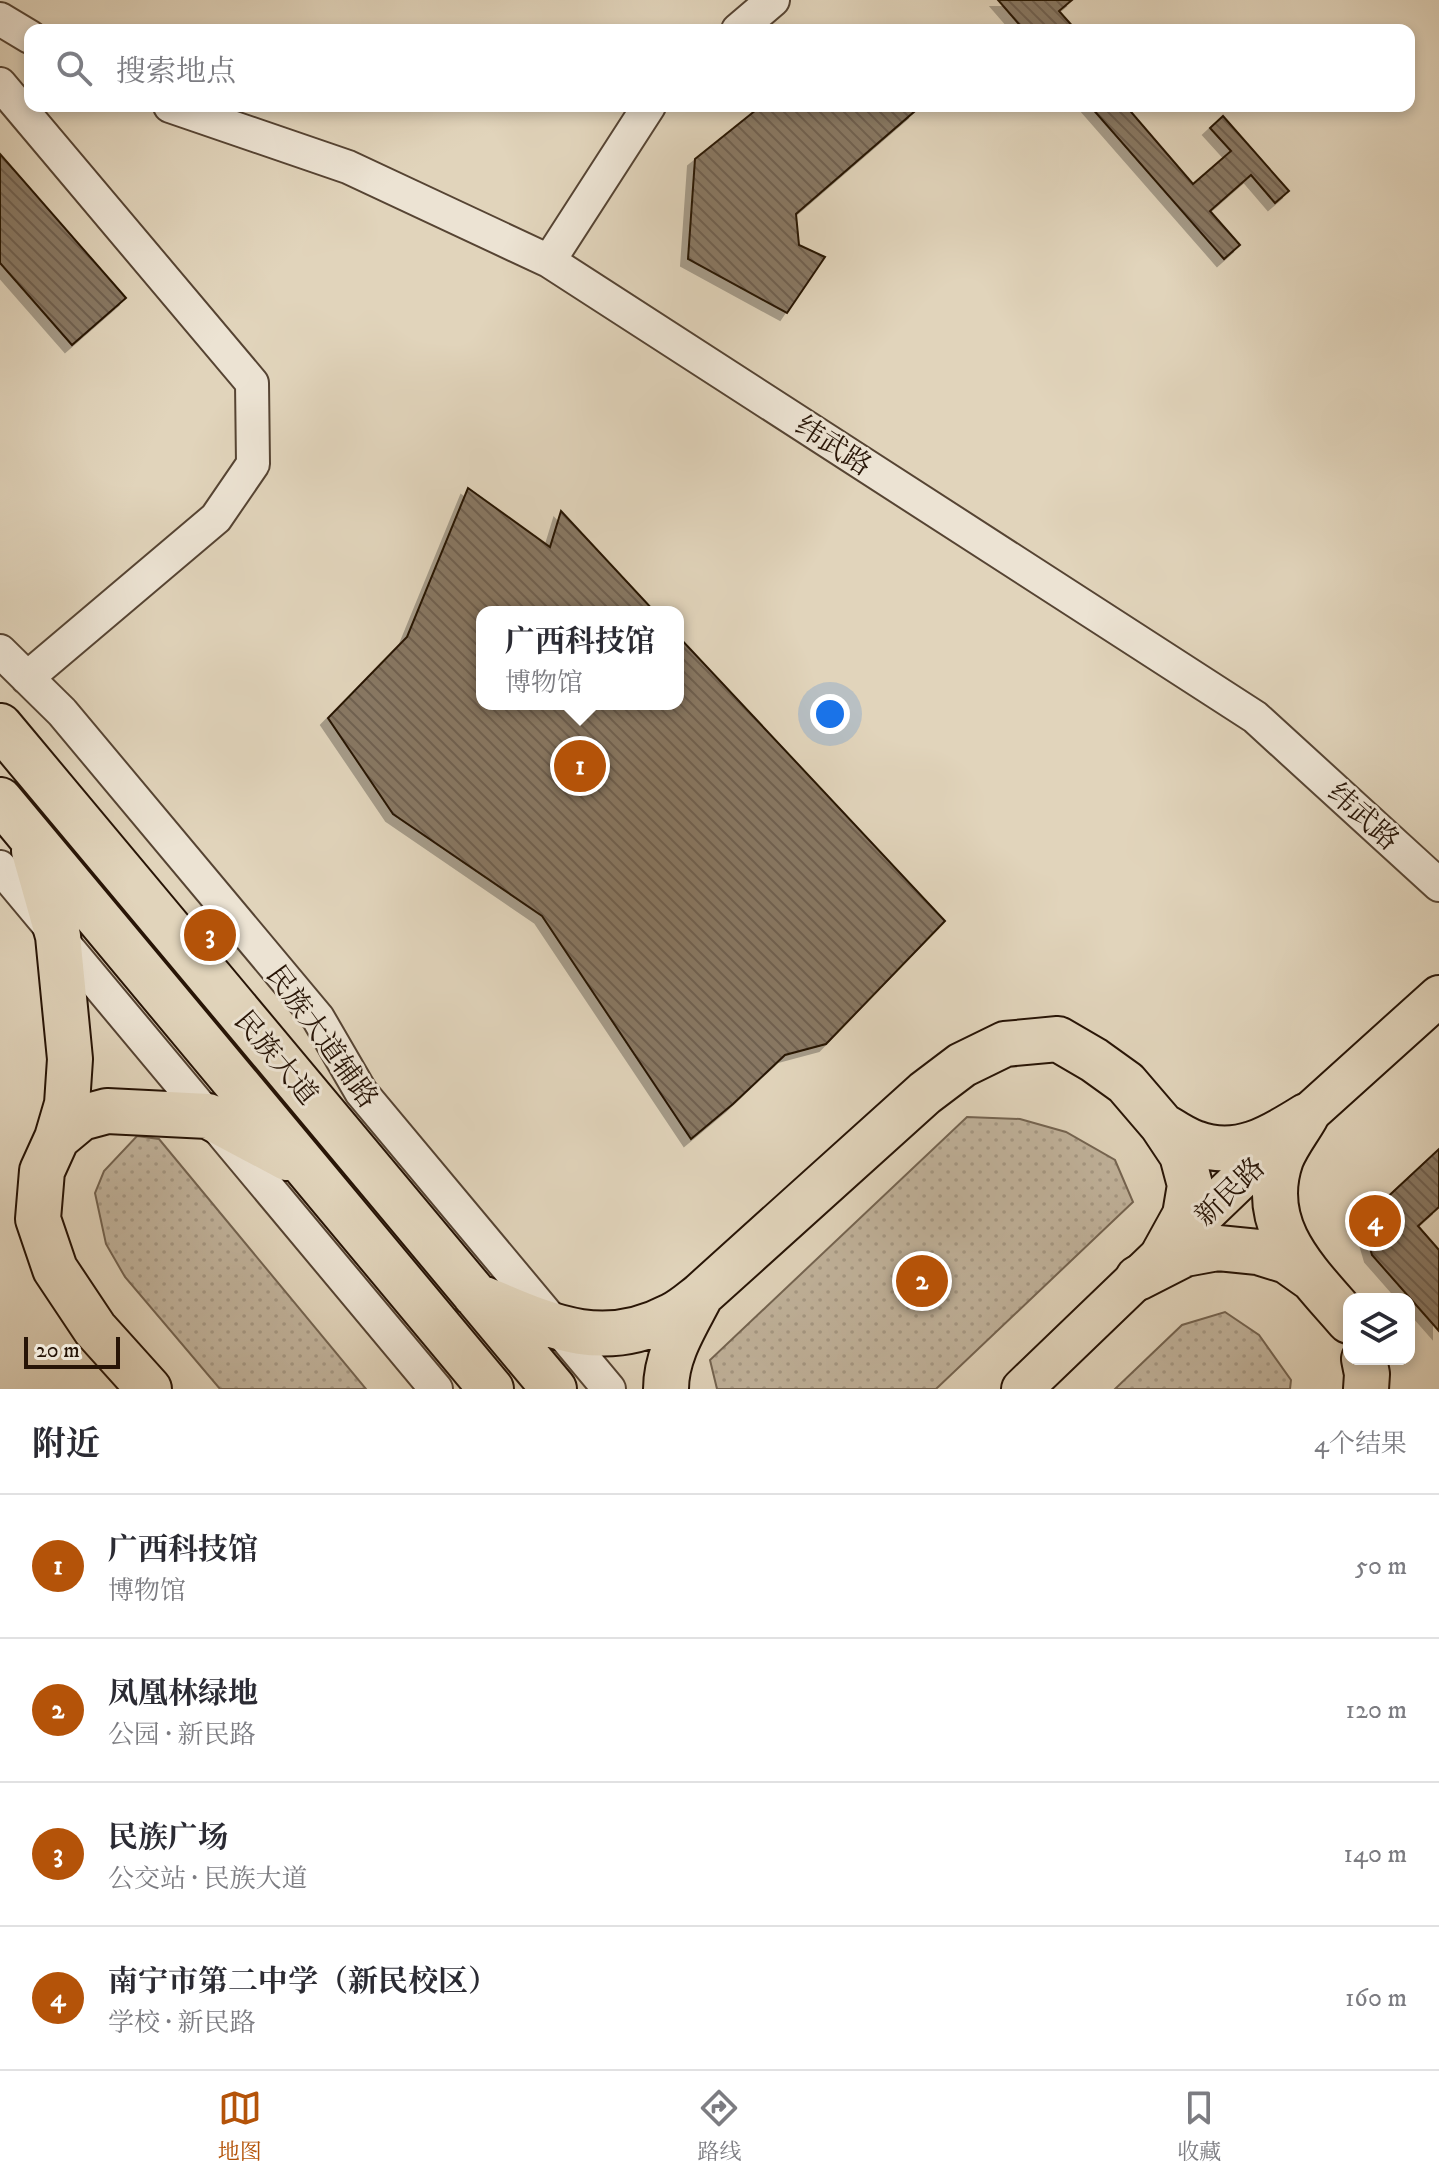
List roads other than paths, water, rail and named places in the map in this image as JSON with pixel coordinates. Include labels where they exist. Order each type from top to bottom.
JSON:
[{"type":"highway","name":"民族大道","points":[[0,726],[554,1389]]},
{"type":"highway","name":"民族大道","points":[[0,800],[491,1389]]},
{"type":"highway","points":[[30,836],[58,936],[70,1059],[67,1104],[57,1138],[42,1171],[38,1219],[55,1269],[95,1329],[149,1389]]},
{"type":"highway","points":[[475,1295],[559,1329],[599,1335],[628,1333],[671,1316],[701,1295],[925,1093],[962,1065],[1005,1044],[1058,1039],[1126,1083],[1162,1125],[1182,1155],[1190,1185],[1185,1215],[1151,1265]]},
{"type":"highway","points":[[57,1138],[81,1118],[107,1111],[208,1116],[308,1169]]},
{"type":"highway","points":[[1162,1125],[1193,1143],[1216,1149],[1240,1149],[1270,1138],[1306,1116]]},
{"type":"highway","points":[[1306,1116],[1282,1156],[1274,1187],[1278,1217],[1287,1244],[1343,1314]]},
{"type":"highway","points":[[1151,1265],[1218,1248],[1258,1252],[1287,1261],[1313,1279]]},
{"type":"highway","points":[[666,1389],[666,1372],[674,1348],[701,1295]]},
{"type":"highway","points":[[1365,1365],[1366,1389]]},
{"type":"main road","name":"新民路","points":[[1022,1389],[1306,1116],[1439,996]]},
{"type":"street","points":[[745,24],[773,0]]},
{"type":"street","points":[[0,19],[24,33]]},
{"type":"street","points":[[0,84],[252,383],[253,464],[216,518],[27,678]]},
{"type":"street","name":"纬武路","points":[[188,112],[348,167],[549,261],[1255,717],[1439,885]]},
{"type":"street","points":[[549,261],[645,112]]},
{"type":"street","name":"民族大道辅路","points":[[0,651],[62,712],[318,1018],[361,1092],[609,1389]]},
{"type":"street","points":[[0,867],[436,1389]]},
{"type":"place","name":"广西科技馆","points":[[580,766]]},
{"type":"place","name":"民族广场","points":[[210,935]]},
{"type":"place","name":"南宁市第二中学（新民校区）","points":[[1375,1221]]},
{"type":"place","name":"凤凰林绿地","points":[[922,1281]]}]
